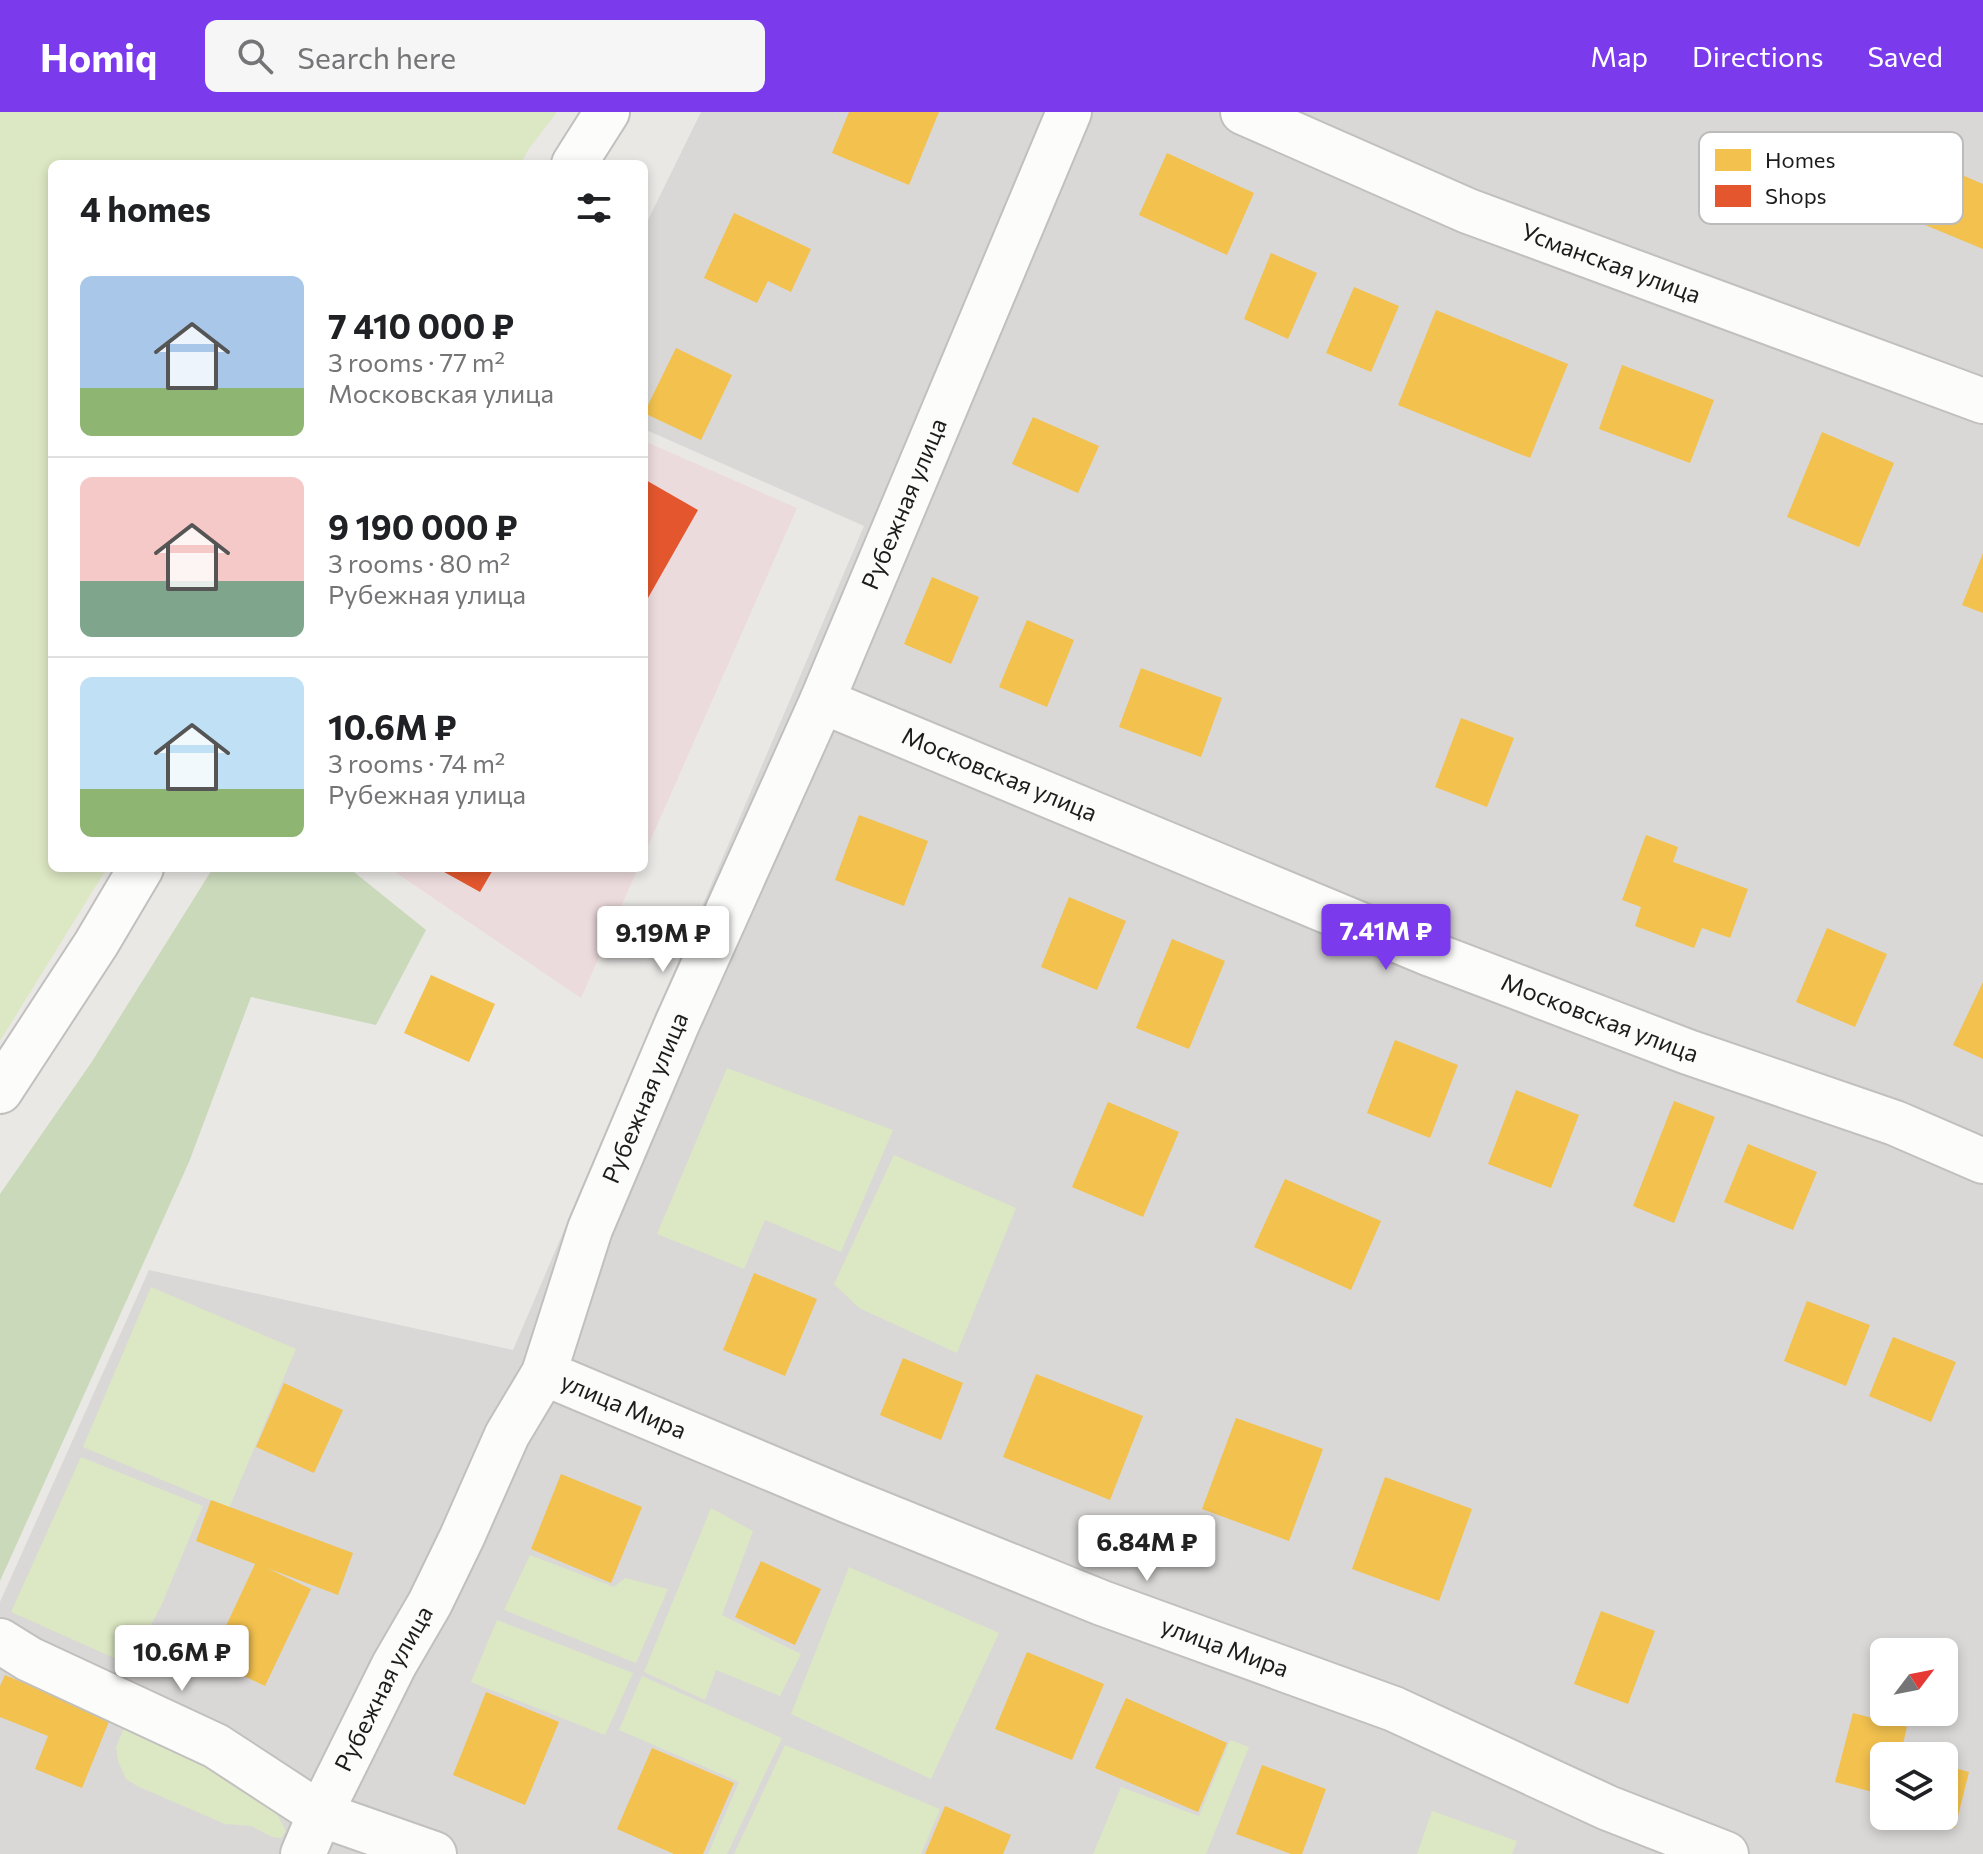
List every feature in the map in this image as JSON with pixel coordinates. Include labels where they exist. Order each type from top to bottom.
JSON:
[{"type":"street","points":[[577,160],[607,112]]},
{"type":"street","name":"Рубежная улица","points":[[303,1854],[394,1665],[456,1550],[507,1435],[544,1373],[590,1229],[677,1024],[822,701],[1069,112]]},
{"type":"street","name":"Усманская улица","points":[[1243,112],[1468,211],[1983,401]]},
{"type":"street","name":"Московская улица","points":[[822,701],[1428,953],[1688,1052],[1895,1123],[1983,1161]]},
{"type":"street","points":[[0,1091],[96,944],[139,872]]},
{"type":"street","name":"улица Мира","points":[[544,1373],[1102,1603],[1394,1709],[1608,1808],[1726,1854]]},
{"type":"street","points":[[0,1641],[29,1659],[216,1746],[320,1814],[434,1854]]},
{"type":"shaded area","points":[[701,112],[1983,112],[1983,1854],[0,1854],[0,1602],[149,1270],[513,1350],[864,526],[648,431],[648,220]]},
{"type":"shaded area","points":[[648,443],[797,508],[648,846]]},
{"type":"shaded area","points":[[395,872],[636,872],[581,998]]},
{"type":"green space","points":[[0,112],[557,112],[523,160],[48,160],[48,872],[105,872],[0,1041]]},
{"type":"green space","points":[[210,872],[354,872],[426,930],[376,1025],[251,997],[189,1162],[0,1581],[0,1194],[91,1063]]},
{"type":"green space","points":[[727,1068],[893,1130],[841,1252],[765,1220],[744,1269],[657,1234]]},
{"type":"green space","points":[[894,1155],[1016,1208],[957,1353],[859,1308],[834,1284]]},
{"type":"green space","points":[[151,1287],[296,1349],[229,1508],[83,1447]]},
{"type":"green space","points":[[81,1457],[203,1506],[161,1606],[130,1665],[11,1612]]},
{"type":"green space","points":[[711,1508],[753,1531],[722,1615],[801,1654],[780,1696],[716,1670],[705,1700],[644,1672]]},
{"type":"green space","points":[[530,1555],[614,1587],[625,1578],[668,1589],[636,1663],[504,1610]]},
{"type":"green space","points":[[849,1567],[999,1633],[931,1779],[791,1714]]},
{"type":"green space","points":[[497,1620],[633,1673],[605,1735],[471,1682]]},
{"type":"green space","points":[[642,1676],[782,1738],[727,1854],[708,1854],[739,1782],[619,1730]]},
{"type":"green space","points":[[125,1726],[202,1763],[265,1801],[276,1812],[286,1831],[281,1838],[272,1837],[251,1826],[225,1824],[126,1779],[116,1747]]},
{"type":"green space","points":[[1230,1740],[1249,1747],[1206,1854],[1093,1854],[1121,1787],[1199,1816]]},
{"type":"green space","points":[[785,1745],[940,1809],[921,1854],[734,1854]]},
{"type":"green space","points":[[1432,1811],[1517,1841],[1512,1854],[1417,1854]]},
{"type":"building: Homes","points":[[849,112],[939,112],[909,185],[832,153]]},
{"type":"building: Homes","points":[[1167,153],[1254,193],[1227,255],[1139,215]]},
{"type":"building: Homes","points":[[1963,175],[1983,184],[1983,249],[1923,224],[1963,224]]},
{"type":"building: Homes","points":[[734,213],[811,249],[791,292],[768,281],[757,303],[704,278]]},
{"type":"building: Homes","points":[[1271,253],[1317,273],[1288,339],[1244,319]]},
{"type":"building: Homes","points":[[1354,287],[1399,306],[1371,372],[1326,353]]},
{"type":"building: Homes","points":[[1436,310],[1568,364],[1530,458],[1398,405]]},
{"type":"building: Homes","points":[[676,348],[732,375],[701,440],[648,415],[648,405]]},
{"type":"building: Homes","points":[[1622,365],[1714,400],[1690,463],[1599,429]]},
{"type":"building: Homes","points":[[1033,417],[1099,446],[1078,493],[1012,464]]},
{"type":"building: Homes","points":[[1822,432],[1894,463],[1859,547],[1787,517]]},
{"type":"building: Homes","points":[[1983,553],[1983,613],[1962,605]]},
{"type":"building: Homes","points":[[932,577],[979,597],[951,664],[904,644]]},
{"type":"building: Homes","points":[[1027,620],[1074,640],[1047,707],[999,687]]},
{"type":"building: Homes","points":[[1141,668],[1222,698],[1201,757],[1119,727]]},
{"type":"building: Homes","points":[[1461,718],[1514,738],[1487,807],[1435,787]]},
{"type":"building: Homes","points":[[859,815],[928,841],[904,906],[835,880]]},
{"type":"building: Homes","points":[[1646,835],[1678,847],[1673,862],[1748,889],[1730,938],[1702,928],[1694,948],[1635,926],[1641,907],[1622,900]]},
{"type":"building: Homes","points":[[1069,897],[1126,921],[1097,990],[1041,967]]},
{"type":"building: Homes","points":[[1827,928],[1887,954],[1855,1027],[1796,1002]]},
{"type":"building: Homes","points":[[1172,939],[1225,961],[1189,1049],[1136,1028]]},
{"type":"building: Homes","points":[[431,975],[495,1004],[469,1062],[404,1033]]},
{"type":"building: Homes","points":[[1983,982],[1983,1059],[1953,1045]]},
{"type":"building: Homes","points":[[1395,1040],[1458,1065],[1430,1138],[1367,1113]]},
{"type":"building: Homes","points":[[1516,1090],[1579,1115],[1551,1188],[1488,1164]]},
{"type":"building: Homes","points":[[1674,1101],[1715,1117],[1674,1223],[1633,1206]]},
{"type":"building: Homes","points":[[1108,1102],[1179,1132],[1143,1217],[1072,1187]]},
{"type":"building: Homes","points":[[1748,1144],[1817,1172],[1793,1230],[1724,1202]]},
{"type":"building: Homes","points":[[1285,1179],[1381,1221],[1351,1290],[1254,1247]]},
{"type":"building: Homes","points":[[754,1273],[817,1299],[785,1376],[723,1350]]},
{"type":"building: Homes","points":[[1807,1301],[1870,1325],[1846,1386],[1784,1361]]},
{"type":"building: Homes","points":[[1893,1337],[1956,1362],[1931,1422],[1869,1396]]},
{"type":"building: Homes","points":[[903,1358],[963,1383],[941,1440],[880,1415]]},
{"type":"building: Homes","points":[[1036,1374],[1143,1416],[1110,1500],[1003,1457]]},
{"type":"building: Homes","points":[[284,1383],[343,1410],[314,1473],[256,1447]]},
{"type":"building: Homes","points":[[1236,1418],[1323,1449],[1289,1541],[1202,1509]]},
{"type":"building: Homes","points":[[561,1474],[642,1507],[611,1583],[531,1549]]},
{"type":"building: Homes","points":[[1385,1477],[1472,1509],[1439,1601],[1352,1569]]},
{"type":"building: Homes","points":[[211,1500],[353,1553],[338,1595],[267,1568],[311,1589],[265,1686],[210,1660],[255,1564],[196,1541]]},
{"type":"building: Homes","points":[[761,1561],[821,1589],[795,1645],[735,1617]]},
{"type":"building: Homes","points":[[1601,1611],[1655,1631],[1628,1704],[1574,1684]]},
{"type":"building: Homes","points":[[1027,1652],[1104,1684],[1072,1760],[995,1729]]},
{"type":"building: Homes","points":[[5,1675],[110,1719],[82,1788],[35,1769],[48,1736],[0,1717],[0,1686]]},
{"type":"building: Homes","points":[[486,1692],[559,1722],[525,1805],[453,1775]]},
{"type":"building: Homes","points":[[1126,1698],[1227,1743],[1198,1812],[1095,1768]]},
{"type":"building: Homes","points":[[1853,1713],[1870,1717],[1870,1726],[1907,1727],[1903,1742],[1870,1742],[1870,1791],[1835,1782]]},
{"type":"building: Homes","points":[[652,1748],[734,1783],[703,1854],[674,1854],[617,1829]]},
{"type":"building: Homes","points":[[1262,1765],[1326,1789],[1302,1854],[1291,1854],[1236,1834]]},
{"type":"building: Homes","points":[[1958,1769],[1969,1772],[1958,1816]]},
{"type":"building: Homes","points":[[945,1806],[1011,1835],[1003,1854],[925,1854]]},
{"type":"building: Shops","points":[[648,481],[698,510],[648,598]]},
{"type":"building: Shops","points":[[444,872],[492,872],[480,892]]}]
